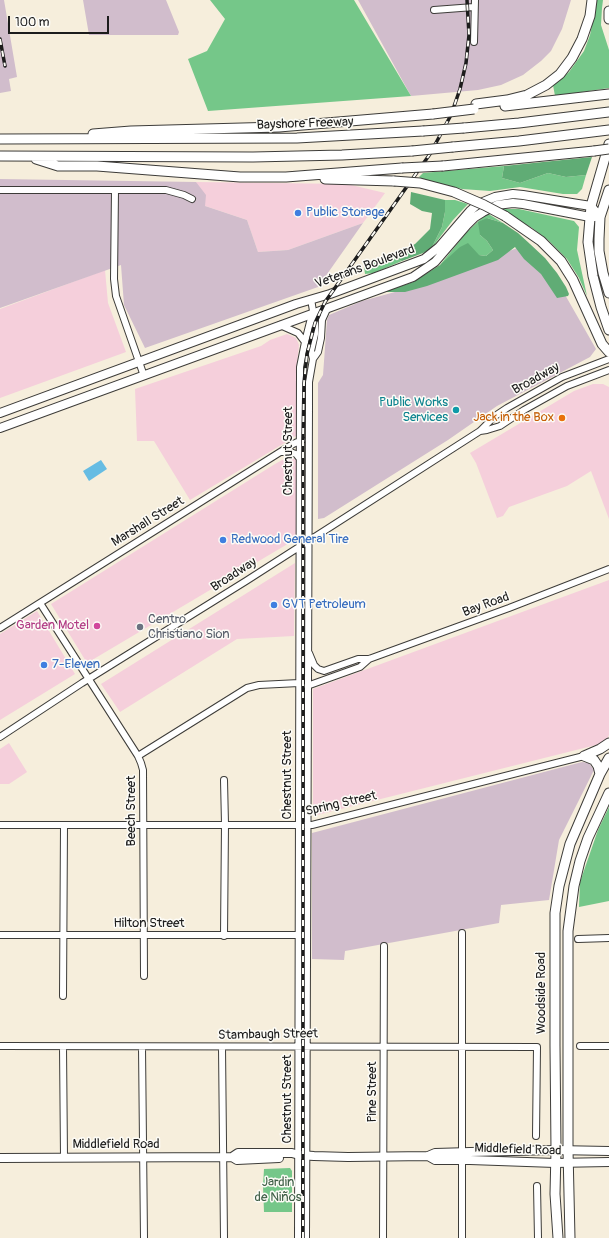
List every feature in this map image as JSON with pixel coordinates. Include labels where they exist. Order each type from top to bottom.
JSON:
[{"type":"highway","points":[[475,107],[527,95],[546,85],[560,74],[572,58],[582,39],[590,16],[592,0]]},
{"type":"highway","points":[[609,11],[609,19]]},
{"type":"highway","points":[[27,139],[131,131],[286,126],[609,94]]},
{"type":"highway","name":"Bayshore Freeway","points":[[0,139],[297,138],[424,132],[519,123],[607,112]]},
{"type":"highway","points":[[0,156],[253,157],[342,155],[412,151],[604,131]]},
{"type":"highway","points":[[607,152],[609,139]]},
{"type":"highway","points":[[609,144],[591,206],[588,242],[590,264],[596,292],[609,330]]},
{"type":"highway","points":[[27,156],[58,166],[97,166],[240,177],[286,177],[443,166],[594,150],[607,152]]},
{"type":"highway","points":[[286,177],[307,179],[394,181],[420,184],[454,192],[505,216],[541,241],[561,261],[575,284],[602,344],[609,352]]},
{"type":"highway","points":[[609,190],[600,250],[603,273],[609,294]]},
{"type":"highway","points":[[584,756],[609,743]]},
{"type":"highway","points":[[584,756],[594,760],[598,766],[600,774]]},
{"type":"highway","name":"Woodside Road","points":[[558,1238],[555,1194],[556,1150],[554,1046],[556,907],[559,886],[570,844],[600,774],[609,758]]},
{"type":"highway","name":"Woodside Road","points":[[570,1238],[568,1163],[568,931],[574,886],[580,861],[588,838],[609,793]]},
{"type":"main road","name":"Veterans Boulevard","points":[[0,413],[424,259],[439,247],[470,211],[478,204],[495,197],[512,194],[523,195],[591,206]]},
{"type":"main road","name":"Veterans Boulevard","points":[[0,428],[413,277],[435,262],[467,225],[475,218],[497,205],[513,203],[523,204],[590,217],[605,218]]},
{"type":"main road","points":[[591,206],[605,218]]},
{"type":"main road","name":"Middlefield Road","points":[[0,1158],[227,1157],[237,1160],[292,1158],[302,1155],[428,1156],[435,1160],[462,1156],[556,1150],[609,1151]]},
{"type":"main road","name":"Middlefield Road","points":[[462,1156],[555,1163],[609,1162]]},
{"type":"street","points":[[474,0],[474,42]]},
{"type":"street","points":[[434,10],[474,7]]},
{"type":"street","points":[[0,190],[166,190],[192,199]]},
{"type":"street","points":[[115,190],[115,288],[118,304],[144,376]]},
{"type":"street","name":"Chestnut Street","points":[[298,1238],[306,1046],[309,382],[315,334],[315,323],[311,299]]},
{"type":"street","points":[[313,359],[318,352],[321,338],[322,320],[327,309]]},
{"type":"street","name":"Chestnut Street","points":[[306,1238],[298,1046],[300,367],[313,313]]},
{"type":"street","points":[[280,325],[298,333],[305,342]]},
{"type":"street","name":"Broadway","points":[[0,737],[88,679],[246,581],[480,431],[494,416],[548,384],[578,370],[609,359]]},
{"type":"street","name":"Broadway","points":[[480,431],[500,426],[567,386],[609,370]]},
{"type":"street","name":"Marshall Street","points":[[0,628],[279,452],[300,440],[309,438]]},
{"type":"street","points":[[279,452],[290,452],[298,455],[300,459]]},
{"type":"street","name":"Bay Road","points":[[308,653],[314,665],[318,669],[324,671],[358,659],[369,659],[609,570]]},
{"type":"street","name":"Beech Street","points":[[40,603],[138,756],[143,770],[144,976]]},
{"type":"street","name":"Bay Road","points":[[307,686],[360,667],[369,659]]},
{"type":"street","points":[[138,756],[247,688],[259,685],[299,683]]},
{"type":"street","name":"Spring Street","points":[[0,825],[312,824],[584,756]]},
{"type":"street","points":[[224,780],[224,936]]},
{"type":"street","points":[[64,825],[64,996]]},
{"type":"street","points":[[462,934],[462,1238]]},
{"type":"street","name":"Hilton Street","points":[[0,935],[299,936]]},
{"type":"street","points":[[578,939],[609,938]]},
{"type":"street","name":"Pine Street","points":[[383,1238],[384,946]]},
{"type":"street","name":"Stambaugh Street","points":[[0,1046],[537,1047],[536,1136]]},
{"type":"street","points":[[580,1046],[609,1046]]},
{"type":"street","points":[[63,1047],[64,1157]]},
{"type":"street","points":[[142,1047],[144,1238]]},
{"type":"street","points":[[222,1047],[227,1157],[224,1238]]},
{"type":"street","points":[[537,1186],[538,1238]]},
{"type":"shaded area","points":[[0,0],[4,0],[17,77],[9,79],[11,91],[0,93]]},
{"type":"shaded area","points":[[83,0],[166,0],[179,32],[178,35],[89,35]]},
{"type":"shaded area","points":[[358,0],[571,0],[562,29],[551,51],[523,75],[501,85],[478,90],[411,96]]},
{"type":"shaded area","points":[[0,179],[196,182],[206,195],[205,206],[247,220],[258,252],[288,250],[363,223],[318,287],[145,348],[124,305],[121,265],[0,308]]},
{"type":"shaded area","name":"Public Storage","points":[[196,182],[347,184],[385,193],[363,223],[288,250],[258,252],[247,220],[205,206]]},
{"type":"shaded area","points":[[525,245],[548,265],[596,349],[590,357],[497,406],[448,440],[324,518],[318,519],[318,383],[323,375],[327,320],[329,315],[362,301],[417,286]]},
{"type":"shaded area","points":[[105,270],[108,303],[126,352],[0,398],[0,309]]},
{"type":"shaded area","points":[[287,334],[296,338],[299,345],[297,365],[296,436],[190,500],[154,441],[137,441],[135,389],[261,346],[270,340]]},
{"type":"shaded area","points":[[593,384],[603,384],[609,387],[609,519],[591,471],[567,486],[509,507],[503,516],[497,518],[476,463],[470,453],[574,391]]},
{"type":"shaded area","points":[[292,457],[297,461],[296,539],[87,663],[51,604],[275,464],[286,458]]},
{"type":"shaded area","points":[[295,563],[294,636],[237,639],[120,712],[101,684]]},
{"type":"shaded area","points":[[609,580],[609,735],[606,741],[596,745],[313,816],[313,689]]},
{"type":"shaded area","points":[[37,611],[75,674],[0,720],[0,634]]},
{"type":"shaded area","points":[[9,743],[27,772],[9,784],[0,784],[0,749]]},
{"type":"shaded area","points":[[582,762],[589,763],[594,770],[559,840],[549,900],[501,905],[499,923],[345,951],[344,960],[312,959],[312,833]]},
{"type":"green space","points":[[210,0],[354,0],[411,96],[208,111],[188,59],[207,51],[225,19]]},
{"type":"green space","points":[[597,0],[603,0],[601,25],[609,50],[609,88],[555,96],[553,85],[569,72],[584,51],[590,35]]},
{"type":"green space","points":[[592,157],[586,175],[566,177],[548,173],[520,183],[502,178],[504,166]]},
{"type":"green space","points":[[504,166],[502,178],[520,183],[548,173],[566,177],[586,175],[582,189],[577,194],[563,194],[520,187],[490,191],[462,189],[424,180],[419,177],[423,173]]},
{"type":"green space","points":[[411,192],[445,200],[445,212],[442,227],[431,249],[402,261],[391,256],[415,244],[430,229],[432,213],[422,211],[410,204]]},
{"type":"green space","points":[[445,200],[455,200],[468,204],[453,220],[431,249],[442,227],[445,212]]},
{"type":"green space","points":[[499,209],[519,209],[574,221],[579,227],[577,250],[587,296],[579,278],[567,259],[548,240],[532,228]]},
{"type":"green space","points":[[487,213],[503,223],[487,218],[480,235],[487,241],[493,250],[486,256],[479,255],[440,265],[466,233]]},
{"type":"green space","points":[[487,218],[503,223],[518,233],[545,258],[566,287],[569,294],[568,296],[557,298],[541,274],[524,259],[515,247],[498,260],[427,286],[405,292],[384,292],[413,282],[440,265],[460,247],[468,243],[479,255],[486,256],[493,250],[487,241],[480,235],[478,222]]},
{"type":"green space","points":[[390,256],[402,261],[374,273],[365,274],[364,266]]},
{"type":"green space","points":[[609,807],[609,901],[579,907],[580,882],[598,830]]},
{"type":"green space","name":"Jardin de Niños","points":[[290,1168],[292,1171],[292,1212],[264,1212],[264,1169]]},
{"type":"water","points":[[101,460],[107,469],[89,481],[83,471]]},
{"type":"railway","points":[[303,1238],[303,439],[304,383],[307,354],[315,323],[325,302],[430,154],[451,115],[460,89],[466,63],[469,35],[467,0]]},
{"type":"railway","points":[[0,39],[5,66]]},
{"type":"place","name":"Public Storage","points":[[298,213]]},
{"type":"place","name":"Public Works Services","points":[[456,410]]},
{"type":"place","name":"Jack in the Box","points":[[562,418]]},
{"type":"place","name":"Redwood General Tire","points":[[223,540]]},
{"type":"place","name":"GVT Petroleum","points":[[274,605]]},
{"type":"place","name":"Garden Motel","points":[[97,626]]},
{"type":"place","name":"Centro Christiano Sion","points":[[140,627]]},
{"type":"place","name":"7-Eleven","points":[[44,665]]}]
